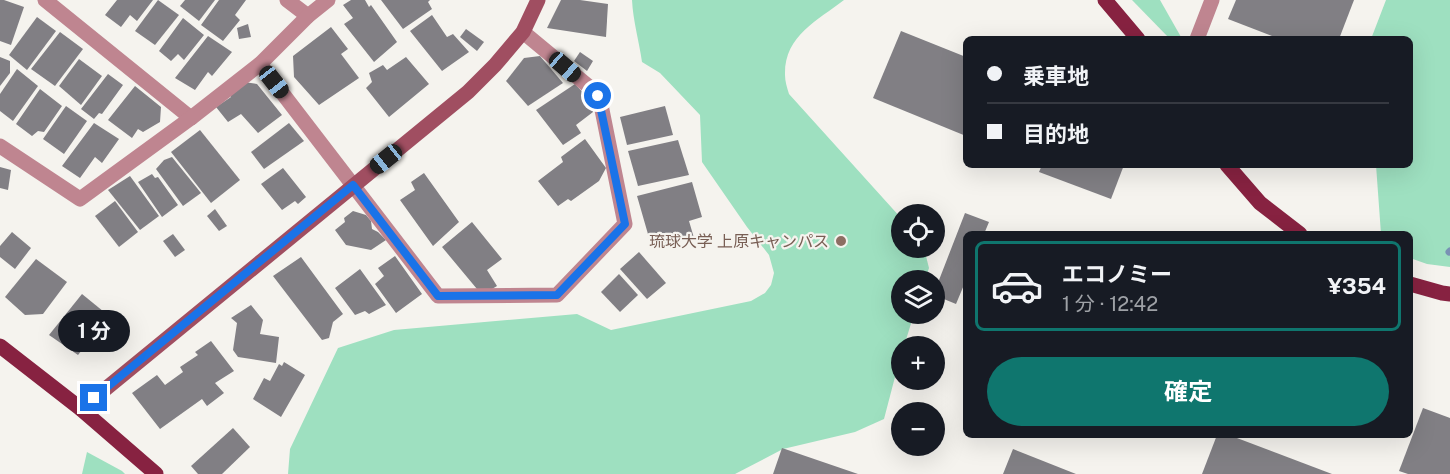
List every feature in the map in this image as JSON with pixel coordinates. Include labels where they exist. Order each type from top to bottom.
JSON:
[{"type":"main road","points":[[1105,0],[1135,36]]},
{"type":"main road","points":[[1230,168],[1260,203],[1296,231]]},
{"type":"main road","points":[[1413,285],[1450,294]]},
{"type":"main road","points":[[0,346],[81,409],[156,474]]},
{"type":"street","points":[[45,0],[191,118]]},
{"type":"street","points":[[287,0],[308,16]]},
{"type":"street","points":[[0,146],[80,199],[191,118],[260,64],[308,16],[328,0]]},
{"type":"street","points":[[81,409],[468,92],[523,32],[538,0]]},
{"type":"street","points":[[1198,36],[1212,0]]},
{"type":"street","points":[[260,64],[438,296],[557,295],[625,224],[598,96],[523,32]]},
{"type":"green space","points":[[632,0],[844,0],[813,23],[796,40],[786,61],[785,77],[789,94],[891,207],[891,258],[926,258],[928,270],[891,270],[891,324],[911,324],[907,336],[891,336],[892,390],[884,419],[855,432],[783,449],[735,474],[288,474],[290,449],[338,348],[394,330],[577,314],[611,330],[751,301],[765,293],[771,285],[774,273],[769,255],[702,162],[700,115],[660,73],[642,62]]},
{"type":"green space","points":[[1132,0],[1160,0],[1180,36],[1167,36]]},
{"type":"green space","points":[[1386,0],[1450,0],[1450,267],[1427,264],[1413,259],[1413,231],[1381,231],[1376,168],[1413,168],[1413,36],[1372,36]]},
{"type":"green space","points":[[87,452],[122,471],[125,474],[82,474]]},
{"type":"building","points":[[0,0],[24,7],[11,45],[0,41]]},
{"type":"building","points":[[117,0],[153,0],[137,21],[130,15],[121,27],[105,15]]},
{"type":"building","points":[[158,0],[179,15],[155,45],[135,31]]},
{"type":"building","points":[[185,0],[215,0],[199,21],[180,6]]},
{"type":"building","points":[[219,0],[246,0],[235,15],[240,20],[223,41],[201,25]]},
{"type":"building","points":[[351,0],[365,0],[369,7],[371,5],[397,42],[374,62],[344,24],[353,18],[343,5]]},
{"type":"building","points":[[381,0],[430,0],[428,2],[432,9],[403,29]]},
{"type":"building","points":[[561,0],[608,4],[606,37],[547,28]]},
{"type":"building","points":[[1236,0],[1354,0],[1340,36],[1272,36],[1228,19]]},
{"type":"building","points":[[432,15],[447,37],[453,34],[469,52],[442,71],[410,31]]},
{"type":"building","points":[[37,17],[56,31],[27,70],[9,55]]},
{"type":"building","points":[[183,18],[204,35],[184,60],[178,54],[171,61],[159,51]]},
{"type":"building","points":[[248,24],[251,37],[239,39],[237,28]]},
{"type":"building","points":[[331,27],[348,49],[341,54],[359,78],[319,105],[294,77],[293,56]]},
{"type":"building","points":[[466,29],[484,42],[477,51],[460,37]]},
{"type":"building","points":[[901,31],[963,56],[963,135],[873,98]]},
{"type":"building","points":[[60,32],[83,49],[55,86],[31,69]]},
{"type":"building","points":[[208,36],[232,52],[212,76],[208,72],[195,90],[175,78]]},
{"type":"building","points":[[580,52],[593,61],[587,71],[574,61]]},
{"type":"building","points":[[540,56],[563,83],[528,106],[506,81],[524,58]]},
{"type":"building","points":[[0,57],[10,61],[10,73],[0,86]]},
{"type":"building","points":[[406,57],[429,84],[389,117],[366,88],[372,82],[369,73],[383,65],[387,70]]},
{"type":"building","points":[[79,59],[102,76],[81,105],[59,86]]},
{"type":"building","points":[[17,69],[38,86],[13,121],[0,111],[0,94]]},
{"type":"building","points":[[108,74],[123,85],[102,114],[99,113],[94,119],[81,109]]},
{"type":"building","points":[[244,82],[257,84],[282,115],[258,133],[241,114],[228,122],[216,107],[231,97],[229,93]]},
{"type":"building","points":[[575,84],[590,100],[593,112],[576,125],[581,133],[563,145],[536,110]]},
{"type":"building","points":[[135,86],[161,107],[160,122],[143,132],[138,129],[132,138],[108,120]]},
{"type":"building","points":[[40,89],[62,106],[44,132],[38,131],[32,136],[16,124]]},
{"type":"building","points":[[66,106],[87,121],[64,154],[43,139]]},
{"type":"building","points":[[665,106],[673,135],[627,145],[620,117]]},
{"type":"building","points":[[94,123],[119,139],[102,163],[95,157],[80,178],[62,166]]},
{"type":"building","points":[[289,123],[304,141],[264,169],[251,152]]},
{"type":"building","points":[[200,130],[240,180],[211,203],[171,152]]},
{"type":"building","points":[[585,139],[606,168],[599,181],[571,201],[568,199],[558,206],[538,181],[563,162],[561,157]]},
{"type":"building","points":[[678,140],[689,175],[638,186],[628,151]]},
{"type":"building","points":[[172,157],[201,193],[183,206],[156,169],[164,160]]},
{"type":"building","points":[[0,167],[11,170],[8,190],[0,188]]},
{"type":"building","points":[[283,168],[306,197],[298,204],[295,201],[282,210],[261,184]]},
{"type":"building","points":[[1041,168],[1123,168],[1111,199],[1039,172]]},
{"type":"building","points":[[424,173],[459,222],[433,246],[400,200],[415,190],[411,182]]},
{"type":"building","points":[[152,174],[155,178],[158,177],[178,205],[162,217],[138,182]]},
{"type":"building","points":[[130,176],[159,216],[140,230],[108,190]]},
{"type":"building","points":[[692,182],[702,217],[689,221],[694,238],[652,248],[637,196]]},
{"type":"building","points":[[115,201],[138,232],[119,247],[95,216]]},
{"type":"building","points":[[215,209],[227,226],[219,231],[207,216]]},
{"type":"building","points":[[353,211],[366,215],[371,221],[372,229],[386,240],[371,250],[346,245],[335,230]]},
{"type":"building","points":[[965,213],[989,222],[985,231],[963,231],[963,287],[956,304],[945,300],[945,270],[943,270]]},
{"type":"building","points":[[472,222],[502,259],[487,270],[497,286],[482,295],[442,247]]},
{"type":"building","points":[[12,232],[31,248],[15,269],[0,257],[0,246]]},
{"type":"building","points":[[173,234],[185,250],[175,257],[163,241]]},
{"type":"building","points":[[639,252],[666,283],[647,299],[620,269]]},
{"type":"building","points":[[395,256],[422,294],[396,313],[375,284],[384,276],[378,268]]},
{"type":"building","points":[[301,257],[343,314],[333,322],[329,338],[322,340],[273,276]]},
{"type":"building","points":[[36,259],[67,282],[43,314],[25,315],[5,297]]},
{"type":"building","points":[[360,269],[386,305],[369,314],[365,311],[355,315],[335,288]]},
{"type":"building","points":[[619,274],[638,295],[620,312],[601,292]]},
{"type":"building","points":[[82,294],[109,316],[78,355],[49,335]]},
{"type":"building","points":[[251,305],[263,320],[260,334],[279,337],[276,363],[238,357],[233,350],[237,323],[231,318]]},
{"type":"building","points":[[211,341],[234,371],[215,383],[224,393],[207,406],[202,399],[160,429],[132,393],[157,375],[165,385],[183,372],[180,367],[198,355],[195,352]]},
{"type":"building","points":[[284,362],[305,375],[281,417],[253,399],[264,378],[270,381],[279,364],[282,366]]},
{"type":"building","points":[[1423,408],[1450,418],[1450,474],[1408,474],[1399,471]]},
{"type":"building","points":[[233,428],[250,447],[222,474],[198,474],[191,466]]},
{"type":"building","points":[[1216,438],[1237,438],[1332,474],[1202,474]]},
{"type":"building","points":[[782,448],[858,474],[773,474]]},
{"type":"building","points":[[1013,449],[1076,474],[1003,474]]},
{"type":"place","name":"琉球大学 上原キャンパス","points":[[841,241]]},
{"type":"route","points":[[94,398],[353,185],[438,296],[557,295],[625,224],[598,96]]}]
